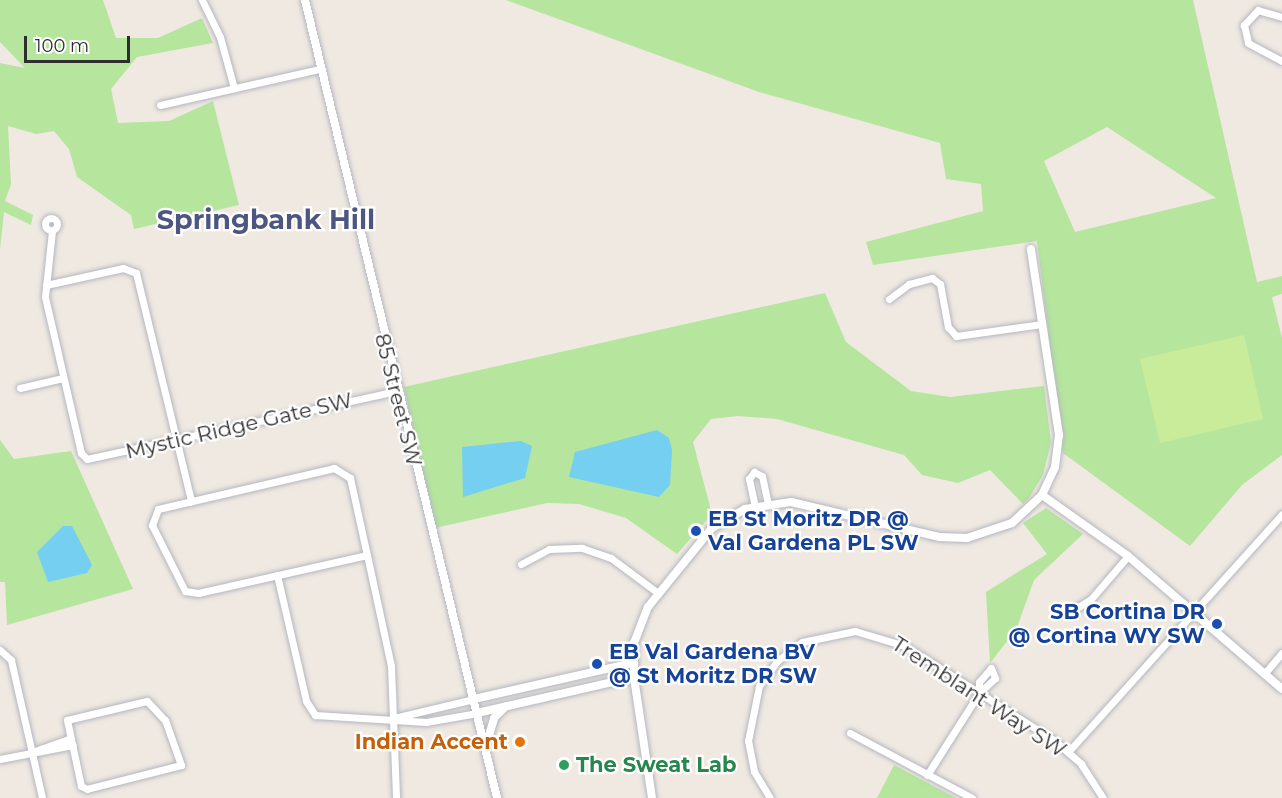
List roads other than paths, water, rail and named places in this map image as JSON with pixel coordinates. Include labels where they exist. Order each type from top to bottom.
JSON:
[{"type":"street","points":[[202,0],[220,37],[234,88]]},
{"type":"street","name":"85 Street SW","points":[[305,0],[395,391],[497,798]]},
{"type":"street","points":[[1282,17],[1258,10],[1244,25],[1248,43],[1282,61]]},
{"type":"street","points":[[160,105],[320,69]]},
{"type":"street","points":[[20,388],[63,378],[46,285],[52,231]]},
{"type":"street","points":[[652,798],[632,663],[638,630],[658,593],[712,528],[755,507],[768,504],[810,504],[959,538],[1007,526],[1042,495],[1055,467],[1059,435],[1031,249]]},
{"type":"street","points":[[46,285],[123,268],[136,273],[191,501]]},
{"type":"street","points":[[889,299],[909,284],[932,278],[940,284],[948,327],[956,336],[1042,324]]},
{"type":"street","name":"Mystic Ridge Gate SW","points":[[63,378],[84,458],[395,391]]},
{"type":"street","points":[[367,555],[198,593],[185,591],[152,522],[158,509],[191,501],[342,469],[350,478],[392,666],[396,798]]},
{"type":"street","points":[[755,507],[749,478],[754,472],[762,476],[768,504]]},
{"type":"street","points":[[1042,495],[1128,556],[1282,688]]},
{"type":"street","points":[[1068,752],[1195,614],[1282,514]]},
{"type":"street","points":[[521,564],[549,549],[582,548],[611,558],[658,593]]},
{"type":"street","points":[[1072,611],[1091,599],[1128,556]]},
{"type":"street","points":[[278,575],[311,711],[321,717],[392,718],[426,722],[477,713],[634,676]]},
{"type":"street","name":"Tremblant Way SW","points":[[770,798],[750,759],[749,718],[764,677],[802,642],[843,631],[884,636],[979,693],[1068,752],[1103,798]]},
{"type":"street","points":[[3,651],[32,752],[42,798]]},
{"type":"street","points":[[1265,674],[1282,653]]},
{"type":"street","points":[[392,718],[632,663]]},
{"type":"street","points":[[927,775],[979,693]]},
{"type":"street","points":[[152,702],[182,761],[178,767],[87,789],[72,742],[67,720],[152,702]]},
{"type":"street","points":[[485,748],[494,718],[507,706]]},
{"type":"street","points":[[850,733],[972,798]]},
{"type":"street","points":[[0,759],[72,742]]},
{"type":"water","points":[[657,430],[669,438],[672,450],[670,485],[659,497],[569,477],[575,452]]},
{"type":"water","points":[[521,441],[532,446],[525,478],[463,497],[462,447]]},
{"type":"water","points":[[63,526],[72,526],[92,565],[87,573],[48,582],[37,552]]},
{"type":"place","name":"EB St Moritz DR @ Val Gardena PL SW","points":[[696,531]]},
{"type":"place","name":"SB Cortina DR @ Cortina WY SW","points":[[1217,624]]},
{"type":"place","name":"EB Val Gardena BV @ St Moritz DR SW","points":[[597,664]]},
{"type":"place","name":"Indian Accent","points":[[520,742]]},
{"type":"place","name":"The Sweat Lab","points":[[564,765]]},
{"type":"district","name":"Springbank Hill","points":[[266,220]]}]
